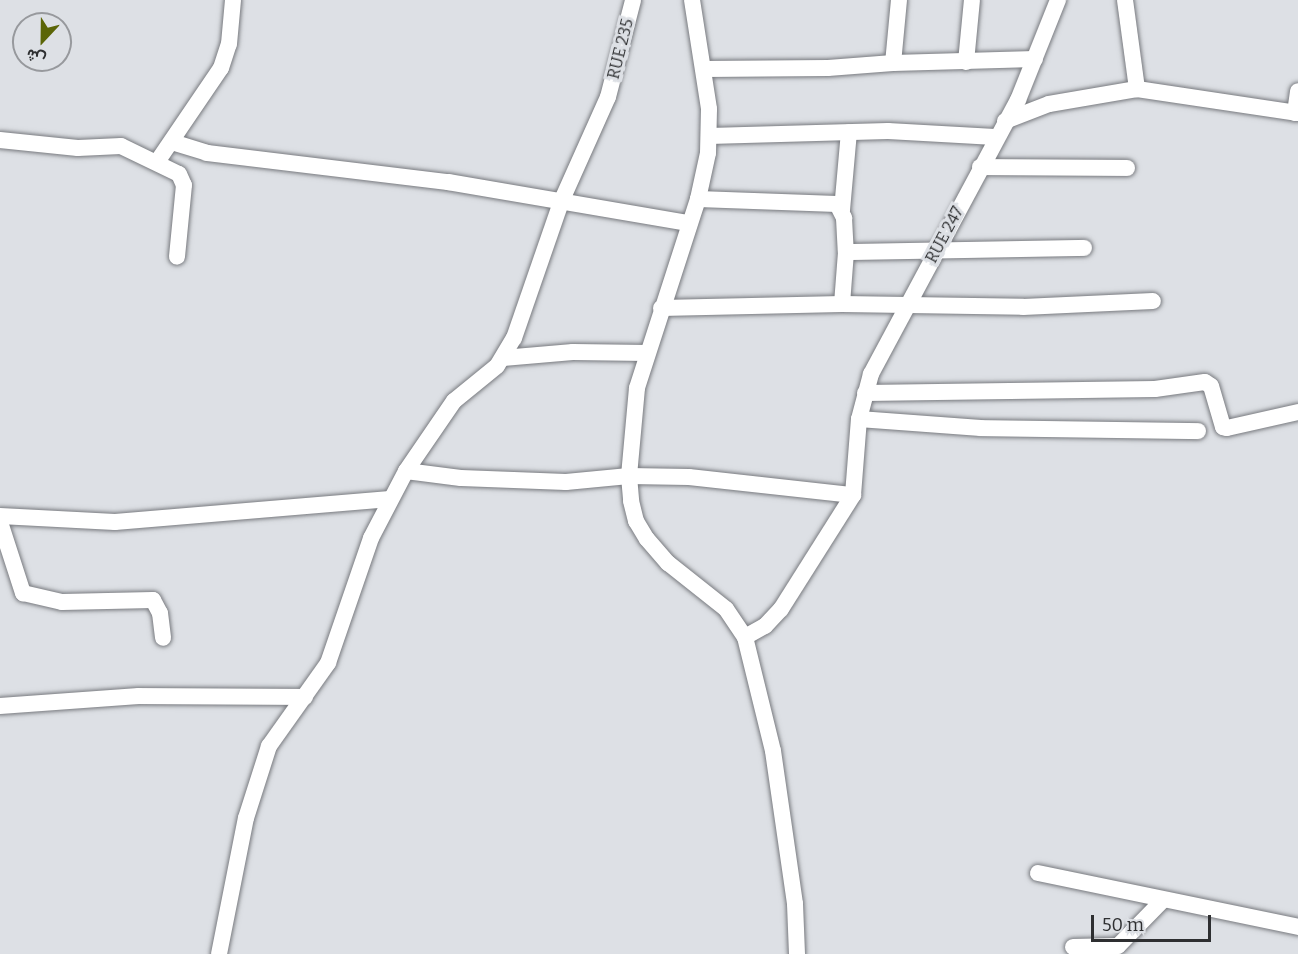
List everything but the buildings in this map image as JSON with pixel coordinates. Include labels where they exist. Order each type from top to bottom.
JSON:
[{"type":"street","points":[[158,162],[221,68],[229,44],[233,0]]},
{"type":"street","name":"RUE 235","points":[[219,954],[227,901],[254,792],[277,730],[305,697],[335,647],[371,538],[406,471],[454,401],[492,371],[519,327],[561,202],[608,97],[633,0]]},
{"type":"street","points":[[692,0],[704,69],[709,136],[698,199],[637,388],[629,476],[636,521],[647,539],[668,563],[726,609],[744,637],[773,751],[795,904],[797,954]]},
{"type":"street","points":[[893,63],[899,0]]},
{"type":"street","points":[[966,62],[972,0]]},
{"type":"street","name":"RUE 247","points":[[853,495],[859,419],[865,393],[906,304],[1005,121],[1035,59],[1058,0]]},
{"type":"street","points":[[1125,0],[1137,89]]},
{"type":"street","points":[[704,69],[828,68],[893,63],[1035,59]]},
{"type":"street","points":[[1005,121],[1049,104],[1137,89],[1296,113],[1298,91]]},
{"type":"street","points":[[709,136],[849,132],[995,137]]},
{"type":"street","points":[[842,304],[846,252],[842,210],[849,132]]},
{"type":"street","points":[[0,140],[78,148],[121,146],[158,162],[183,179],[177,257]]},
{"type":"street","points":[[172,142],[207,153],[448,182],[689,223]]},
{"type":"street","points":[[980,167],[1127,168]]},
{"type":"street","points":[[698,199],[829,201],[842,210]]},
{"type":"street","points":[[846,252],[1084,248]]},
{"type":"street","points":[[661,308],[842,304],[1023,307],[1154,301]]},
{"type":"street","points":[[502,358],[573,352],[647,353]]},
{"type":"street","points":[[865,393],[1155,389],[1205,382],[1211,386],[1223,427],[1298,412]]},
{"type":"street","points":[[859,419],[981,428],[1198,431]]},
{"type":"street","points":[[406,471],[461,478],[566,482],[629,476],[715,478],[853,495],[781,609],[765,626],[744,637]]},
{"type":"street","points":[[0,516],[115,522],[390,499]]},
{"type":"street","points":[[0,522],[23,592],[62,602],[146,597],[156,604],[163,638]]},
{"type":"street","points":[[0,706],[139,696],[305,697]]},
{"type":"street","points":[[1038,873],[1298,927]]},
{"type":"street","points":[[1073,948],[1118,946],[1163,900]]}]
